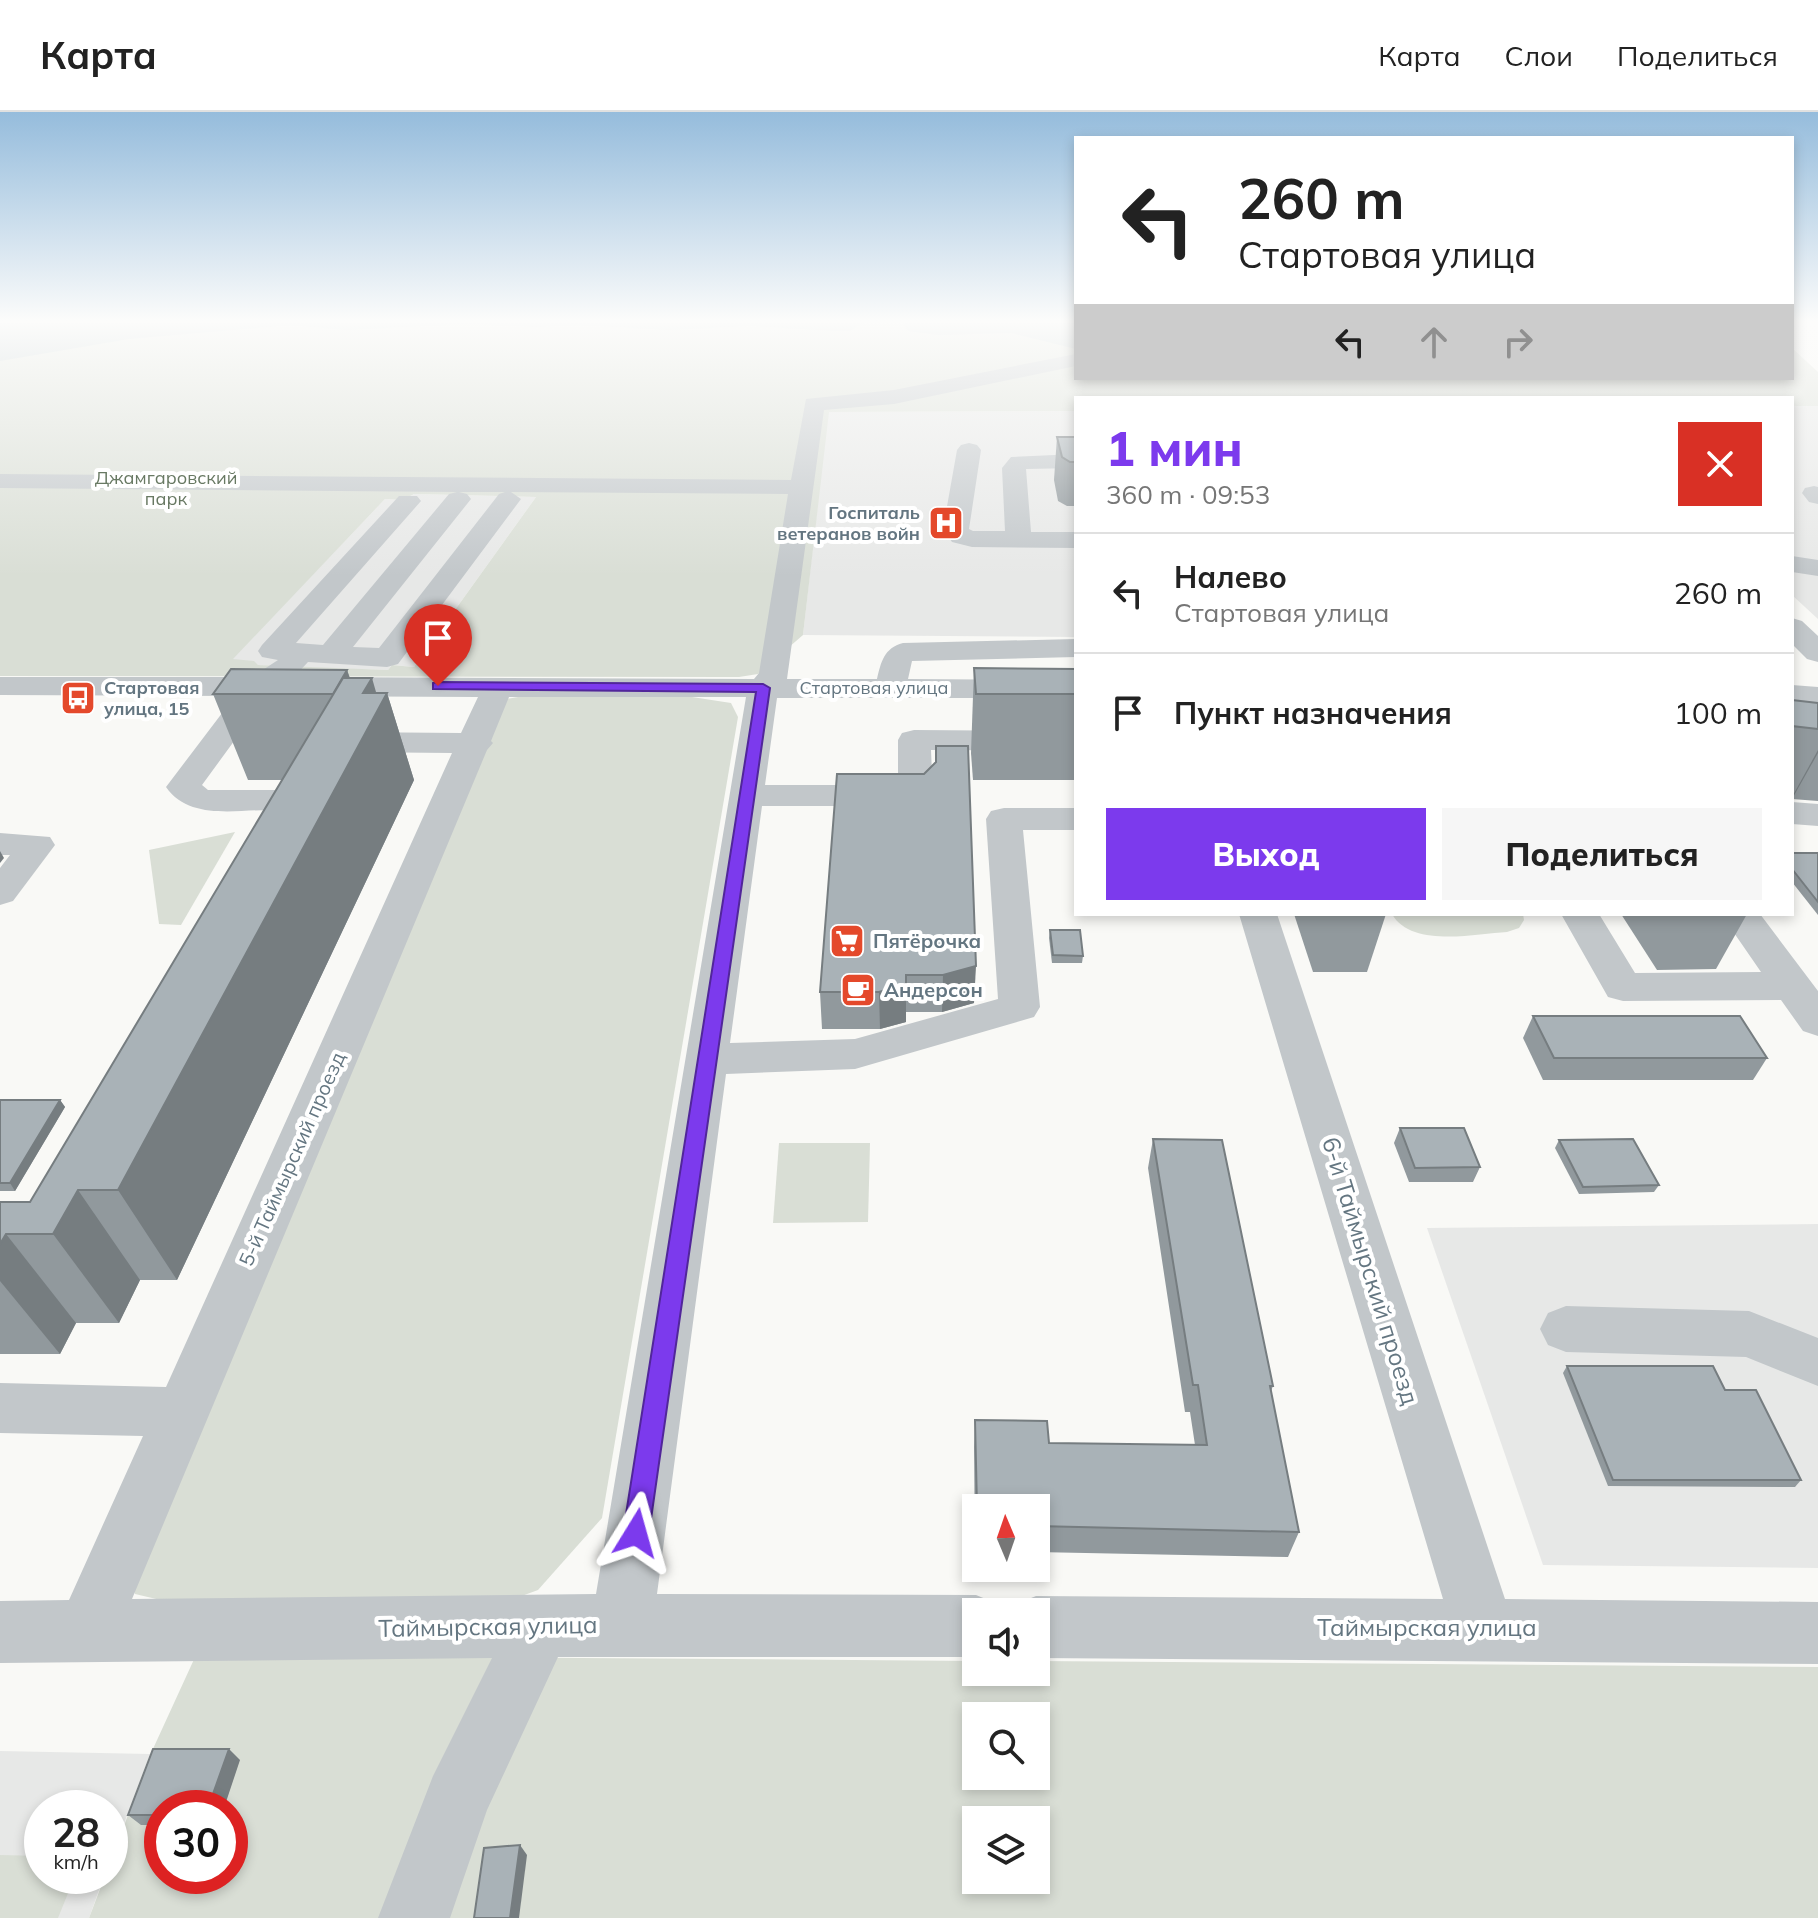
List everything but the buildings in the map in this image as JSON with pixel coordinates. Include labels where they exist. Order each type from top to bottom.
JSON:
[{"type":"street","points":[[622,1625],[746,795],[763,688],[774,675],[813,407]]},
{"type":"street","points":[[969,450],[956,529],[961,536],[972,539],[1074,522]]},
{"type":"street","points":[[1019,531],[1014,468],[1019,462],[1074,461]]},
{"type":"street","points":[[0,481],[801,487]]},
{"type":"street","points":[[0,509],[32,482]]},
{"type":"street","points":[[331,654],[458,499]]},
{"type":"street","points":[[408,501],[273,651],[387,658],[508,499]]},
{"type":"street","points":[[1019,531],[1074,540]]},
{"type":"street","points":[[1794,564],[1818,568]]},
{"type":"street","points":[[1794,629],[1818,653]]},
{"type":"street","points":[[890,688],[897,659],[903,652],[1074,648]]},
{"type":"street","points":[[258,863],[294,800],[200,800],[183,787],[258,687],[289,667],[299,653]]},
{"type":"street","name":"Стартовая улица","points":[[0,686],[1074,689]]},
{"type":"street","name":"5-й Таймырский проезд","points":[[87,1632],[180,1412],[476,743],[498,686]]},
{"type":"street","points":[[1794,694],[1818,696]]},
{"type":"street","points":[[746,795],[916,796],[914,740],[1074,741]]},
{"type":"street","points":[[218,741],[263,741]]},
{"type":"street","points":[[309,741],[476,743]]},
{"type":"street","points":[[1794,813],[1818,815]]},
{"type":"street","points":[[706,1059],[855,1054],[1019,1007],[1004,819],[1074,819]]},
{"type":"street","points":[[0,844],[37,845],[0,893]]},
{"type":"street","name":"6-й Таймырский проезд","points":[[1259,916],[1483,1628]]},
{"type":"street","points":[[1581,916],[1623,987],[1793,986]]},
{"type":"street","points":[[1741,916],[1818,1021]]},
{"type":"street","points":[[1566,1329],[1749,1334],[1818,1362]]},
{"type":"street","points":[[0,1408],[180,1412]]},
{"type":"street","name":"Таймырская улица","points":[[0,1632],[622,1625],[962,1626]]},
{"type":"street","points":[[414,1918],[457,1800],[540,1626]]},
{"type":"street","name":"Таймырская улица","points":[[1050,1627],[1818,1633]]},
{"type":"shaded area","points":[[1794,407],[1818,407],[1818,619],[1794,597]]},
{"type":"shaded area","name":"Госпиталь ветеранов войн","points":[[1074,411],[1074,637],[803,635],[828,412]]},
{"type":"shaded area","points":[[414,494],[536,497],[414,667],[392,665],[388,670],[289,667],[232,659],[385,499],[403,500]]},
{"type":"shaded area","points":[[1818,1224],[1818,1568],[1543,1565],[1427,1228]]},
{"type":"shaded area","points":[[0,1751],[150,1754],[128,1813],[128,1790],[24,1790],[24,1894],[98,1894],[89,1918],[0,1918]]},
{"type":"green space","name":"Джамгаровский парк","points":[[0,407],[1074,407],[1074,411],[829,412],[803,635],[758,674],[739,677],[0,676]],"holes":[[[414,494],[536,497],[414,667],[392,665],[388,670],[258,665],[254,661],[233,659],[385,499],[403,500]]]},
{"type":"green space","points":[[692,697],[731,703],[738,717],[602,1518],[538,1590],[505,1602],[165,1601],[135,1594],[128,1575],[506,699]]},
{"type":"green space","points":[[235,832],[181,925],[159,924],[149,850]]},
{"type":"green space","points":[[1394,916],[1523,916],[1524,920],[1519,928],[1507,932],[1462,936],[1428,935],[1401,925]]},
{"type":"green space","points":[[779,1143],[870,1143],[868,1222],[773,1223]]},
{"type":"green space","points":[[196,1655],[962,1661],[962,1686],[1050,1686],[1050,1661],[1818,1667],[1818,1918],[89,1918],[98,1894],[128,1894],[128,1815],[152,1751]]},
{"type":"green space","points":[[0,1855],[24,1856],[24,1894],[68,1894],[58,1918],[0,1918]]},
{"type":"place","name":"Госпиталь ветеранов войн","points":[[946,523]]},
{"type":"place","name":"Стартовая улица, 15","points":[[78,698]]},
{"type":"place","name":"Пятёрочка","points":[[847,941]]},
{"type":"place","name":"Андерсон","points":[[858,990]]},
{"type":"route","points":[[438,686],[763,688],[636,1533]]}]
